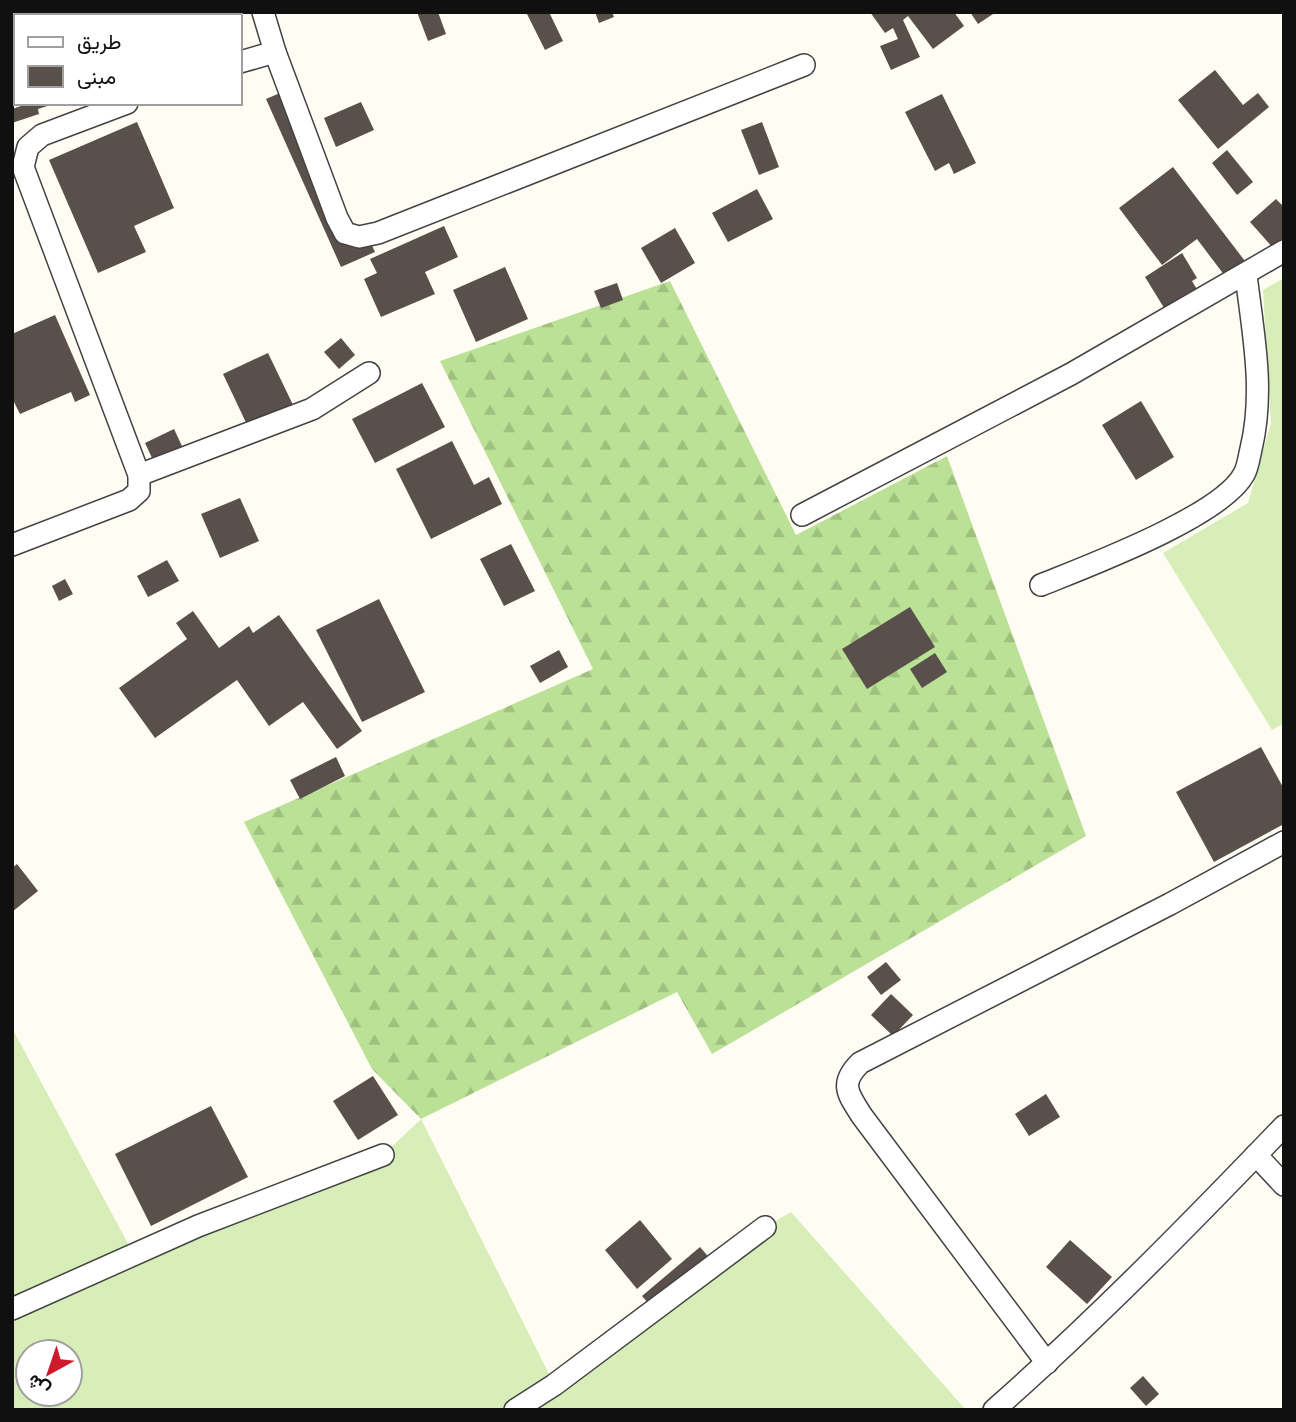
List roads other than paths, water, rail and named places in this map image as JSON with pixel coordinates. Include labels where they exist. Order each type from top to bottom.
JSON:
[{"type":"street","points":[[262,12],[337,218],[345,233],[359,237],[378,233],[804,65]]},
{"type":"street","points":[[242,61],[275,52]]},
{"type":"street","points":[[12,545],[129,500],[139,491],[139,475],[23,167],[28,148],[42,135],[122,105]]},
{"type":"street","points":[[802,515],[1071,374],[1284,251]]},
{"type":"street","points":[[1041,585],[1139,544],[1209,507],[1231,493],[1245,473],[1255,433],[1259,383],[1246,275]]},
{"type":"street","points":[[139,475],[312,409],[369,373]]},
{"type":"street","points":[[1048,1363],[849,1097],[846,1085],[851,1072],[860,1063],[1170,904],[1284,842]]},
{"type":"street","points":[[994,1410],[1048,1363],[1159,1255],[1284,1126]]},
{"type":"street","points":[[12,1309],[198,1226],[383,1155]]},
{"type":"street","points":[[1256,1155],[1284,1185]]},
{"type":"street","points":[[515,1410],[554,1385],[765,1227]]}]
